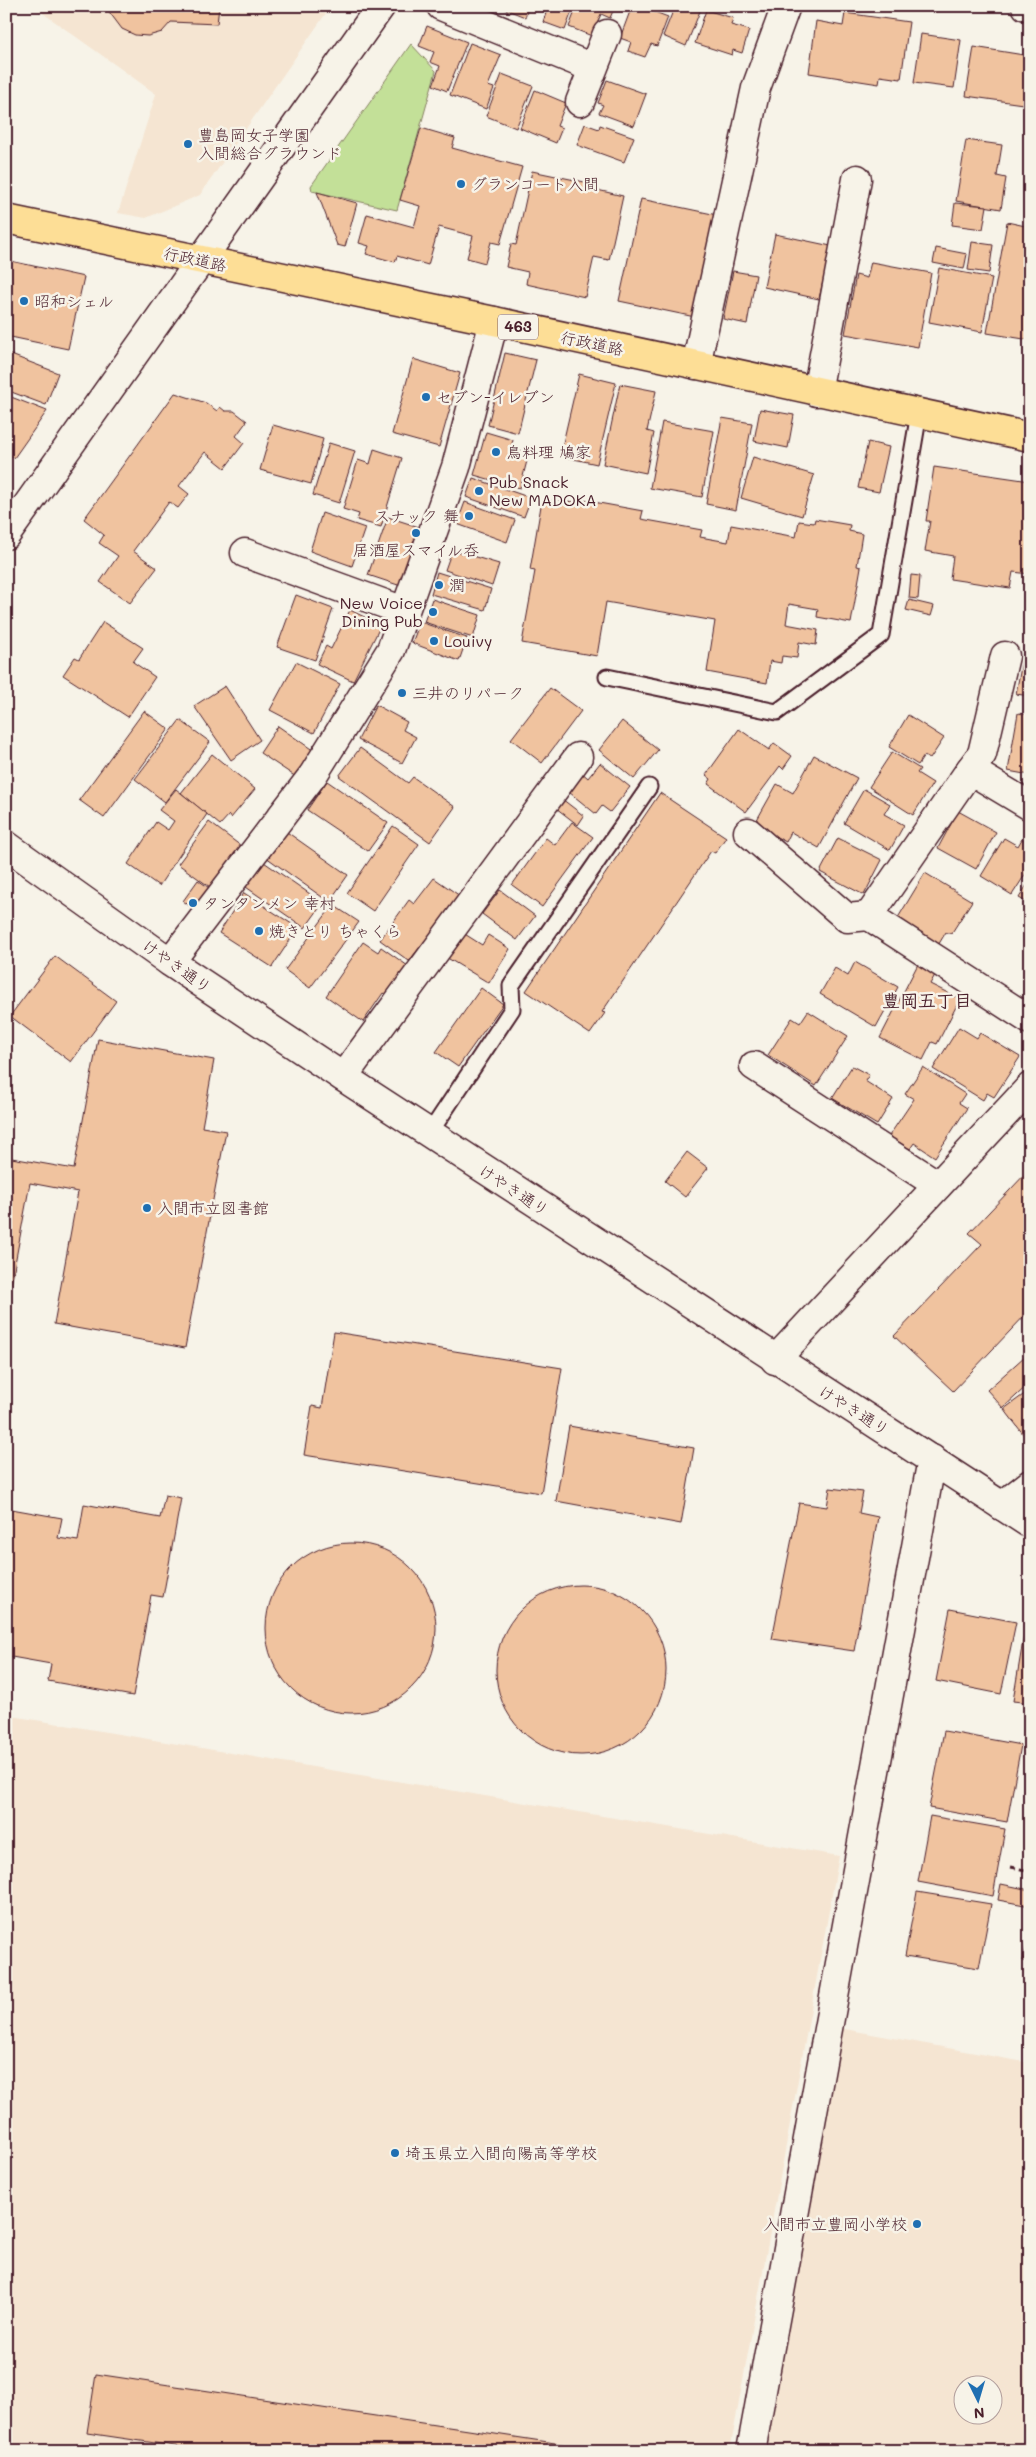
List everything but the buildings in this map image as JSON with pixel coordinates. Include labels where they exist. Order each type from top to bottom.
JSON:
[{"type":"highway","name":"行政道路","points":[[6,219],[494,321],[1030,437]]},
{"type":"street","points":[[6,535],[199,260],[381,6]]},
{"type":"street","points":[[441,6],[593,68]]},
{"type":"street","points":[[696,365],[756,88],[786,6]]},
{"type":"street","points":[[580,102],[607,34]]},
{"type":"street","points":[[817,392],[857,179]]},
{"type":"street","points":[[170,962],[313,775],[391,650],[456,468],[494,321]]},
{"type":"street","points":[[244,553],[404,611]]},
{"type":"street","points":[[869,916],[982,754],[1005,656]]},
{"type":"street","points":[[343,1077],[578,757]]},
{"type":"street","points":[[970,770],[1030,806]]},
{"type":"street","points":[[748,832],[846,918],[869,916],[1030,1020]]},
{"type":"street","name":"けやき通り","points":[[6,845],[170,962],[343,1077],[775,1360],[932,1459],[1030,1524]]},
{"type":"street","points":[[754,1066],[938,1185]]},
{"type":"street","points":[[775,1360],[1030,1087]]},
{"type":"street","points":[[751,2451],[932,1459]]},
{"type":"street","points":[[1002,1506],[1030,1484]]},
{"type":"lane","points":[[607,677],[777,712],[881,635],[919,413]]},
{"type":"lane","points":[[429,1134],[512,1009],[512,986],[650,787]]},
{"type":"path","points":[[1011,1867],[1030,1871]]},
{"type":"shaded area","name":"豊島岡女子学園 入間総合グラウンド","points":[[33,6],[331,6],[200,195],[146,218],[118,213],[156,94]]},
{"type":"shaded area","name":"埼玉県立入間向陽高等学校","points":[[6,1715],[839,1856],[730,2451],[6,2451]]},
{"type":"shaded area","name":"入間市立豊岡小学校","points":[[839,2028],[1030,2063],[1030,2451],[762,2451]]},
{"type":"green space","points":[[411,44],[436,71],[397,210],[312,191],[311,186]]},
{"type":"place","name":"豊島岡女子学園 入間総合グラウンド","points":[[188,144]]},
{"type":"place","name":"グランコート入間","points":[[461,184]]},
{"type":"place","name":"昭和シェル","points":[[24,301]]},
{"type":"place","name":"セブン-イレブン","points":[[426,397]]},
{"type":"place","name":"鳥料理 鳩家","points":[[496,452]]},
{"type":"place","name":"Pub Snack New MADOKA","points":[[479,491]]},
{"type":"place","name":"スナック 舞","points":[[469,516]]},
{"type":"place","name":"居酒屋スマイル呑","points":[[416,533]]},
{"type":"place","name":"潤","points":[[439,585]]},
{"type":"place","name":"New Voice Dining Pub","points":[[433,612]]},
{"type":"place","name":"Louivy","points":[[434,641]]},
{"type":"place","name":"三井のリパーク","points":[[402,693]]},
{"type":"place","name":"タンタンメン 幸村","points":[[193,903]]},
{"type":"place","name":"焼きとり ちゃくら","points":[[259,931]]},
{"type":"place","name":"入間市立図書館","points":[[147,1208]]},
{"type":"place","name":"埼玉県立入間向陽高等学校","points":[[395,2153]]},
{"type":"place","name":"入間市立豊岡小学校","points":[[917,2224]]},
{"type":"district","name":"豊岡五丁目","points":[[927,1001]]}]
